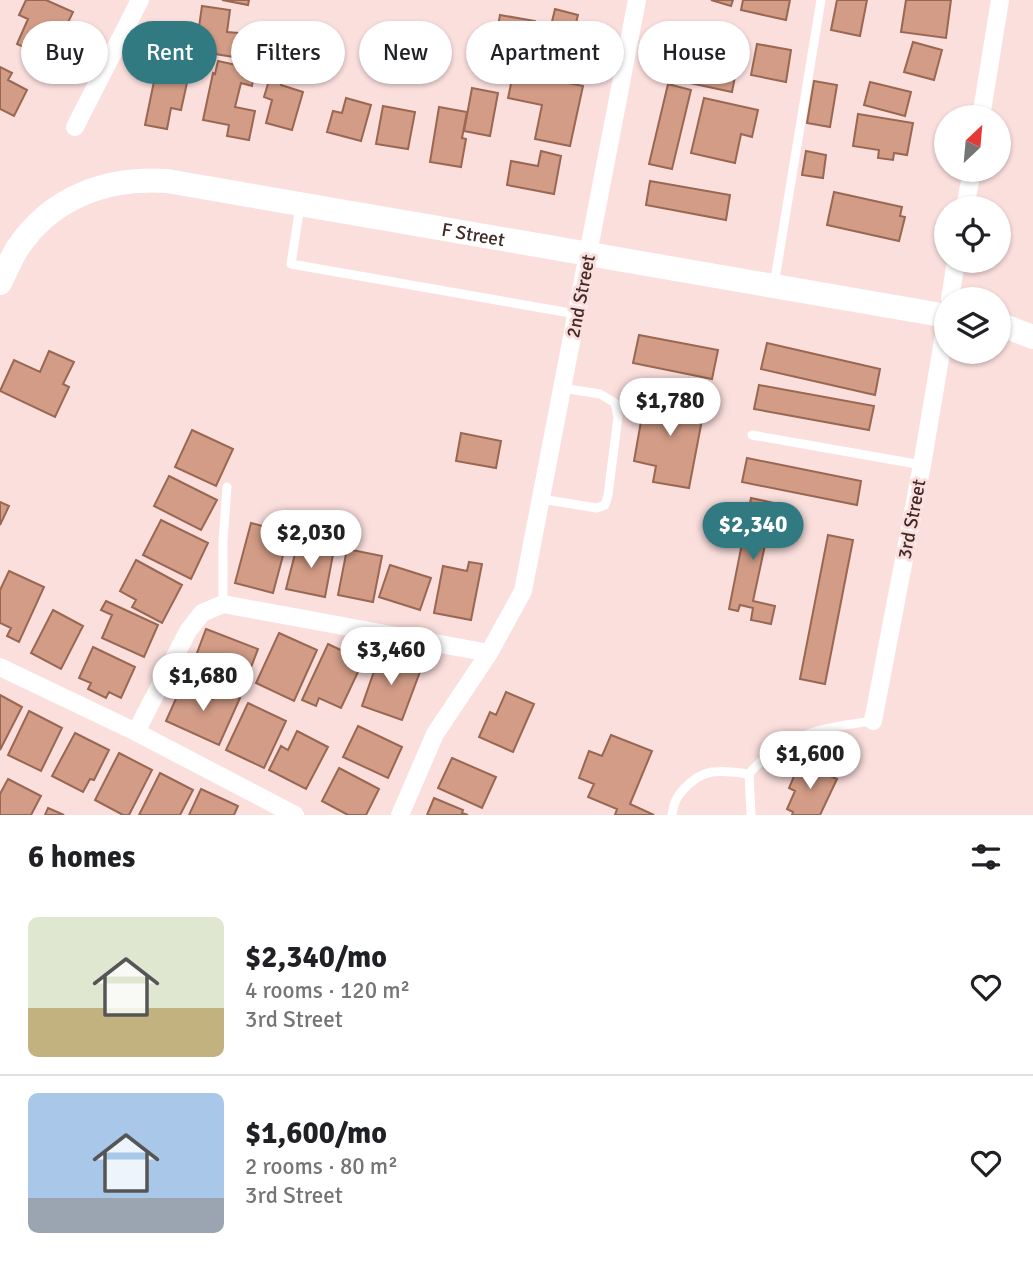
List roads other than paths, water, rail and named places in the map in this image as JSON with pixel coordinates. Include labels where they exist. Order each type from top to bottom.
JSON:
[{"type":"main road","name":"F Street","points":[[0,284],[20,246],[34,227],[58,207],[80,194],[110,183],[141,179],[167,181],[588,252],[934,314]]},
{"type":"main road","points":[[1011,324],[1033,323]]},
{"type":"main road","points":[[1011,329],[1033,337]]},
{"type":"street","points":[[75,127],[140,0]]},
{"type":"street","name":"2nd Street","points":[[400,815],[435,734],[489,653],[523,591],[637,0]]},
{"type":"street","points":[[983,105],[1000,0]]},
{"type":"street","name":"3rd Street","points":[[873,721],[939,364]]},
{"type":"street","points":[[136,732],[188,631],[202,613],[223,604],[489,653]]},
{"type":"street","points":[[0,667],[136,732],[295,815]]},
{"type":"lane","points":[[774,286],[821,0]]},
{"type":"lane","points":[[300,204],[291,264],[576,314]]},
{"type":"lane","points":[[541,499],[597,508],[605,505],[608,495],[618,417],[615,403],[600,394],[562,388]]},
{"type":"lane","points":[[752,435],[922,465]]},
{"type":"lane","points":[[223,604],[223,541],[227,487]]},
{"type":"lane","points":[[751,815],[749,774],[772,750],[804,734],[873,721]]},
{"type":"lane","points":[[672,815],[679,793],[700,774],[728,771],[749,774]]}]
